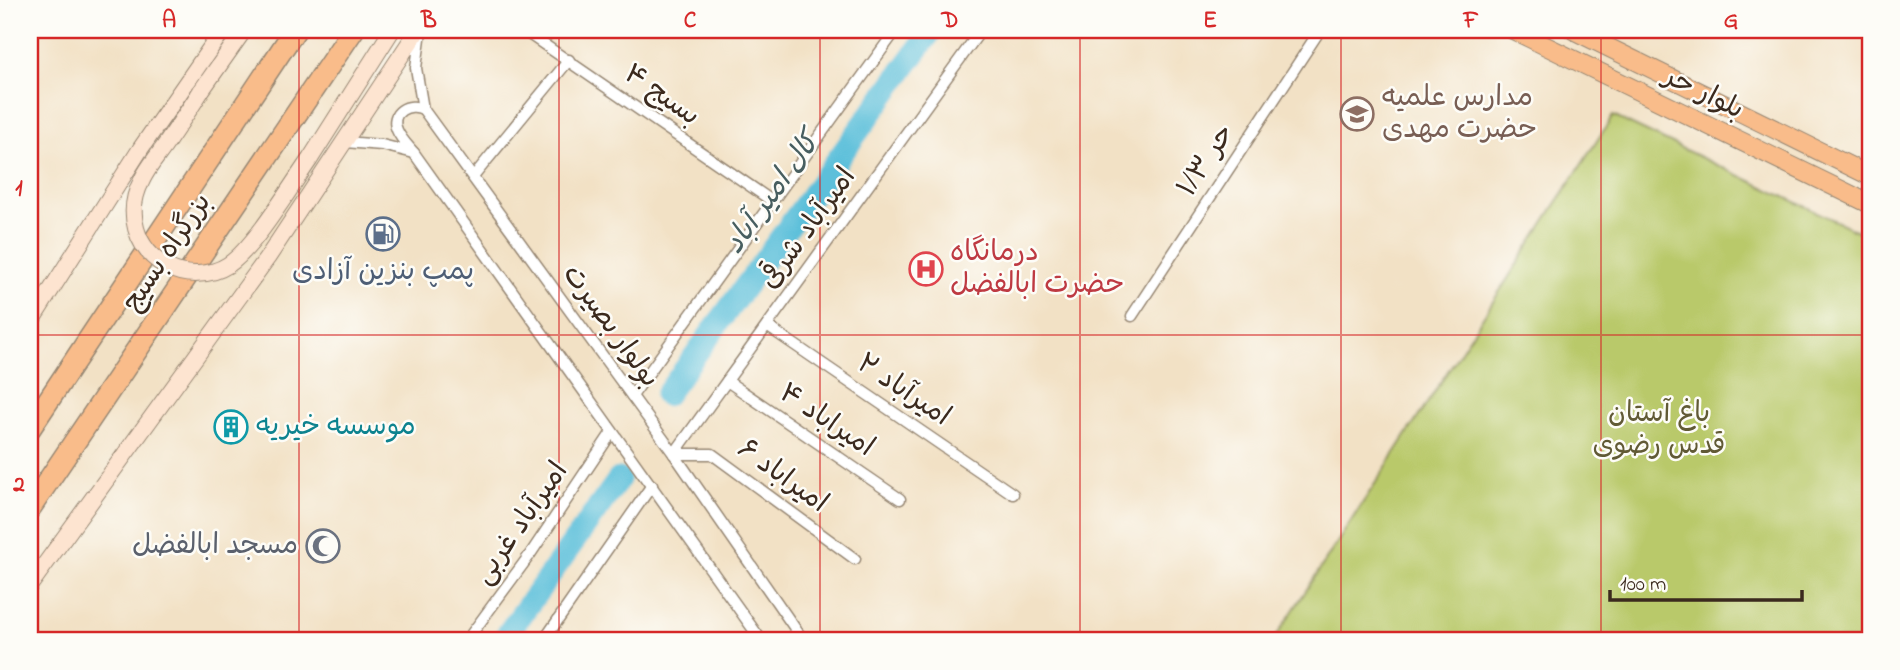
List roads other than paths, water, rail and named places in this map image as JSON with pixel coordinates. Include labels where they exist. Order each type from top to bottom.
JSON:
[{"type":"highway","name":"بزرگراه بسیج","points":[[30,428],[295,30]]},
{"type":"highway","name":"بزرگراه بسیج","points":[[30,508],[353,30]]},
{"type":"main road","points":[[30,323],[141,148],[223,30]]},
{"type":"main road","points":[[244,30],[142,179],[134,198],[133,219],[139,240],[152,257],[169,269],[190,274],[212,273],[229,264],[244,251],[310,159],[392,30]]},
{"type":"main road","points":[[30,585],[268,257],[420,30]]},
{"type":"main road","name":"بلوار حر","points":[[1513,30],[1870,204]]},
{"type":"main road","name":"بلوار حر","points":[[1573,30],[1870,176]]},
{"type":"main road","points":[[1790,166],[1801,142]]},
{"type":"street","name":"بولوار بصیرت","points":[[420,30],[416,68],[423,108],[674,454],[803,640]]},
{"type":"street","name":"بسیج ۴","points":[[523,30],[772,201]]},
{"type":"street","points":[[632,396],[897,30]]},
{"type":"street","name":"امیرآباد شرقی","points":[[674,454],[981,30]]},
{"type":"street","name":"حر ۱/۳","points":[[1132,316],[1320,30]]},
{"type":"street","points":[[473,177],[569,60]]},
{"type":"street","points":[[423,108],[412,105],[397,114],[397,132],[761,640]]},
{"type":"street","points":[[345,142],[382,145],[414,153]]},
{"type":"street","name":"امیرآباد ۲","points":[[767,326],[1013,494]]},
{"type":"street","name":"امیراباد ۴","points":[[727,381],[900,499]]},
{"type":"street","name":"امیرآباد غربی","points":[[467,640],[529,556],[612,432]]},
{"type":"street","name":"امیراباد ۶","points":[[674,454],[712,454],[855,559]]},
{"type":"street","points":[[548,639],[652,485]]},
{"type":"waterway","name":"کال امیر آباد","points":[[666,395],[932,30]]},
{"type":"waterway","name":"کال امیر آباد","points":[[503,640],[619,479]]},
{"type":"place","name":"مدارس علمیه حضرت مهدی","points":[[1357,114]]},
{"type":"place","name":"پمپ بنزین آزادی","points":[[383,234]]},
{"type":"place","name":"درمانگاه حضرت ابالفضل","points":[[926,269]]},
{"type":"place","name":"موسسه خیریه","points":[[231,427]]},
{"type":"place","name":"مسجد ابالفضل","points":[[323,546]]},
{"type":"park label","name":"باغ آستان قدس رضوی","points":[[1659,430]]}]
